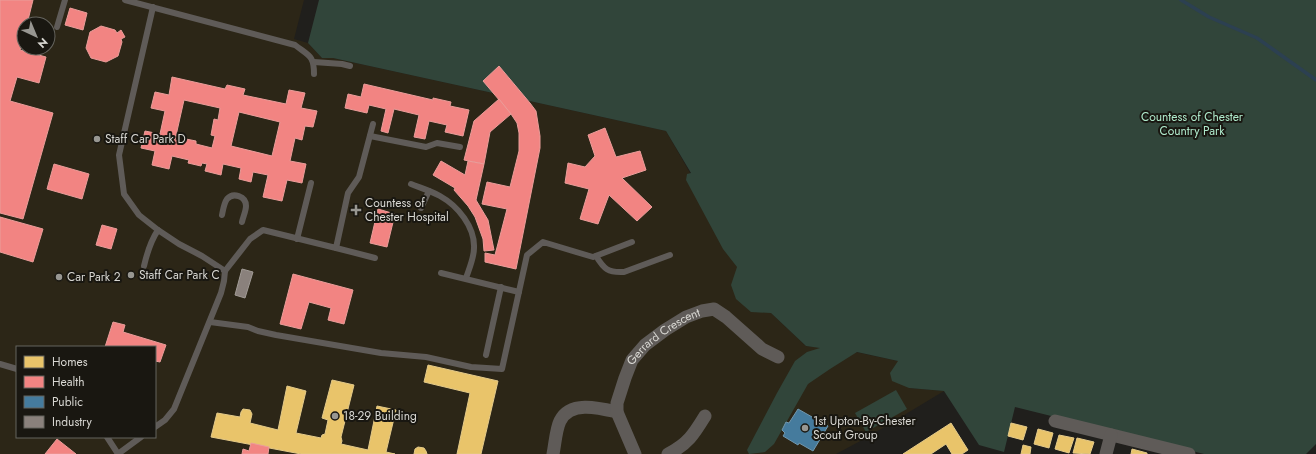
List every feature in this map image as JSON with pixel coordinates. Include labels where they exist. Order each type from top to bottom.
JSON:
[{"type":"street","name":"Gerrard Crescent","points":[[617,412],[617,403],[632,360],[645,345],[665,330],[686,317],[702,311],[714,309],[726,317],[762,348],[778,357]]},
{"type":"street","points":[[552,454],[560,420],[567,412],[577,408],[598,407],[617,412],[635,454]]},
{"type":"street","points":[[668,454],[682,446],[691,438],[705,416]]},
{"type":"street","points":[[1056,421],[1188,454]]},
{"type":"street","points":[[1106,454],[1111,435]]},
{"type":"lane","points":[[57,27],[65,0]]},
{"type":"lane","points":[[125,0],[295,45],[314,62],[314,74]]},
{"type":"lane","points":[[153,7],[119,155],[124,194],[139,215],[158,230],[225,271]]},
{"type":"lane","points":[[314,62],[350,66]]},
{"type":"lane","points":[[336,248],[348,193],[359,178],[372,124]]},
{"type":"lane","points":[[370,136],[426,147],[437,143],[460,147]]},
{"type":"lane","points":[[297,239],[312,183]]},
{"type":"lane","points":[[411,184],[429,191],[449,202],[461,214],[471,229],[474,249],[466,278]]},
{"type":"lane","points":[[421,208],[429,191]]},
{"type":"lane","points":[[222,215],[227,199],[230,196],[237,195],[243,199],[246,206],[242,222]]},
{"type":"lane","points":[[144,266],[152,239],[158,230]]},
{"type":"lane","points":[[156,426],[165,420],[174,409],[210,322],[222,287],[225,271],[250,239],[263,230],[376,258]]},
{"type":"lane","points":[[210,322],[248,327],[276,335],[374,351],[426,357],[471,368],[502,369],[527,255],[543,242],[593,257],[632,242]]},
{"type":"lane","points":[[596,256],[602,266],[608,270],[624,272],[670,255]]},
{"type":"lane","points":[[441,273],[519,292]]},
{"type":"lane","points":[[486,355],[501,287]]},
{"type":"lane","points":[[0,364],[16,369]]},
{"type":"lane","points":[[108,438],[118,454],[140,438]]},
{"type":"shaded area","name":"Countess of Chester Hospital","points":[[0,0],[304,0],[294,39],[308,43],[322,58],[333,58],[666,131],[732,246],[724,249],[771,313],[806,346],[851,351],[898,361],[909,388],[944,391],[866,438],[836,454],[0,454]]},
{"type":"green space","name":"Countess of Chester Country Park","points":[[319,0],[1316,0],[1316,444],[1306,454],[1204,454],[1015,407],[1004,452],[979,445],[944,391],[909,388],[892,381],[890,373],[898,361],[857,352],[808,384],[774,444],[765,452],[749,454],[747,450],[795,361],[807,352],[820,348],[806,346],[771,313],[751,312],[736,299],[731,285],[737,267],[723,249],[686,180],[687,174],[691,173],[666,131],[333,58],[322,58],[308,43]]},
{"type":"green space","points":[[896,390],[907,409],[866,432],[855,413]]},
{"type":"building: Homes","name":"18-29 Building","points":[[428,365],[498,381],[481,454],[457,454],[470,393],[424,382]]},
{"type":"building: Homes","name":"18-29 Building","points":[[332,380],[354,385],[341,437],[341,444],[368,450],[377,406],[396,410],[386,452],[395,454],[301,454],[211,437],[217,413],[240,417],[243,409],[250,410],[252,414],[250,423],[278,430],[287,386],[306,391],[296,433],[321,438],[322,435],[325,434],[328,420],[322,418]]},
{"type":"building: Homes","points":[[951,423],[968,450],[962,454],[952,454],[946,444],[931,454],[903,454]]},
{"type":"building: Homes","points":[[1011,423],[1027,427],[1023,440],[1008,436]]},
{"type":"building: Homes","points":[[1038,429],[1053,433],[1049,448],[1034,444]]},
{"type":"building: Homes","points":[[1059,435],[1074,438],[1069,453],[1055,449]]},
{"type":"building: Homes","points":[[1077,438],[1094,442],[1090,454],[1073,453]]},
{"type":"building: Homes","points":[[1023,445],[1031,447],[1030,454],[1021,454]]},
{"type":"building: Homes","name":"18-29 Building","points":[[418,447],[424,448],[427,454],[414,454],[415,449]]},
{"type":"building: Homes","points":[[1132,449],[1147,453],[1147,454],[1131,454]]},
{"type":"building: Health","points":[[0,0],[33,0],[29,16],[16,16],[16,56],[46,57],[39,83],[17,77],[10,101],[53,113],[23,219],[0,213]]},
{"type":"building: Health","points":[[70,8],[87,13],[83,30],[65,25]]},
{"type":"building: Health","points":[[101,26],[115,30],[117,33],[121,30],[125,37],[121,39],[122,42],[118,56],[106,62],[91,58],[86,48],[90,32]]},
{"type":"building: Health","points":[[499,66],[536,111],[540,136],[540,148],[516,269],[485,262],[485,253],[495,255],[507,209],[482,204],[487,182],[510,187],[519,151],[519,133],[517,123],[483,81]]},
{"type":"building: Health","points":[[172,77],[225,89],[227,85],[245,89],[243,95],[286,104],[289,90],[305,93],[301,108],[317,111],[313,127],[305,126],[302,140],[295,138],[290,161],[306,164],[302,183],[287,180],[282,201],[263,197],[268,175],[253,172],[251,182],[239,179],[241,168],[223,164],[221,175],[205,171],[207,164],[202,163],[201,166],[188,163],[189,160],[172,156],[169,169],[152,165],[155,151],[141,148],[145,131],[160,134],[165,111],[151,108],[155,92],[169,95]],"holes":[[[184,100],[220,108],[218,120],[214,119],[211,135],[215,136],[212,148],[196,144],[196,141],[186,139],[185,142],[175,140]],[[239,112],[280,122],[272,156],[231,146]]]},
{"type":"building: Health","points":[[364,84],[433,100],[433,98],[451,102],[450,106],[469,110],[463,136],[445,132],[447,125],[429,121],[425,139],[414,137],[419,115],[394,109],[388,133],[381,131],[386,109],[369,105],[367,113],[345,108],[348,94],[361,97]]},
{"type":"building: Health","points":[[499,99],[511,114],[490,132],[484,164],[464,160],[474,121]]},
{"type":"building: Health","points":[[605,128],[616,157],[640,151],[646,170],[622,178],[652,207],[637,221],[609,195],[598,224],[580,219],[589,189],[565,183],[568,163],[585,167],[595,156],[588,135]]},
{"type":"building: Health","points":[[441,161],[465,175],[468,161],[484,164],[476,200],[488,220],[494,250],[484,251],[483,239],[475,217],[468,206],[454,190],[455,188],[433,175]]},
{"type":"building: Health","points":[[54,164],[89,174],[82,199],[47,189]]},
{"type":"building: Health","points":[[378,209],[395,214],[387,247],[370,243]]},
{"type":"building: Health","points":[[0,217],[43,229],[33,262],[0,252]]},
{"type":"building: Health","points":[[102,225],[117,229],[111,249],[96,245]]},
{"type":"building: Health","points":[[293,274],[353,290],[344,324],[328,320],[331,308],[309,302],[301,329],[280,324]]},
{"type":"building: Health","points":[[113,322],[125,325],[123,332],[166,345],[160,362],[156,361],[156,346],[105,346]]},
{"type":"building: Health","points":[[57,439],[76,454],[45,454]]},
{"type":"building: Health","points":[[251,443],[269,447],[268,454],[242,454],[243,449],[249,451]]},
{"type":"building: Public","name":"1st Upton-By-Chester Scout Group","points":[[798,409],[828,426],[813,451],[799,443],[798,445],[783,436],[785,433],[782,430],[786,422],[789,423]]},
{"type":"building: Industry","points":[[242,269],[253,272],[245,298],[235,295]]},
{"type":"waterway","points":[[1181,0],[1209,17],[1257,38],[1316,80]]},
{"type":"place","name":"Staff Car Park D","points":[[97,139]]},
{"type":"place","name":"Countess of Chester Hospital","points":[[356,210]]},
{"type":"place","name":"Staff Car Park C","points":[[131,275]]},
{"type":"place","name":"Car Park 2","points":[[59,277]]},
{"type":"place","name":"18-29 Building","points":[[335,416]]},
{"type":"place","name":"1st Upton-By-Chester Scout Group","points":[[805,428]]}]
